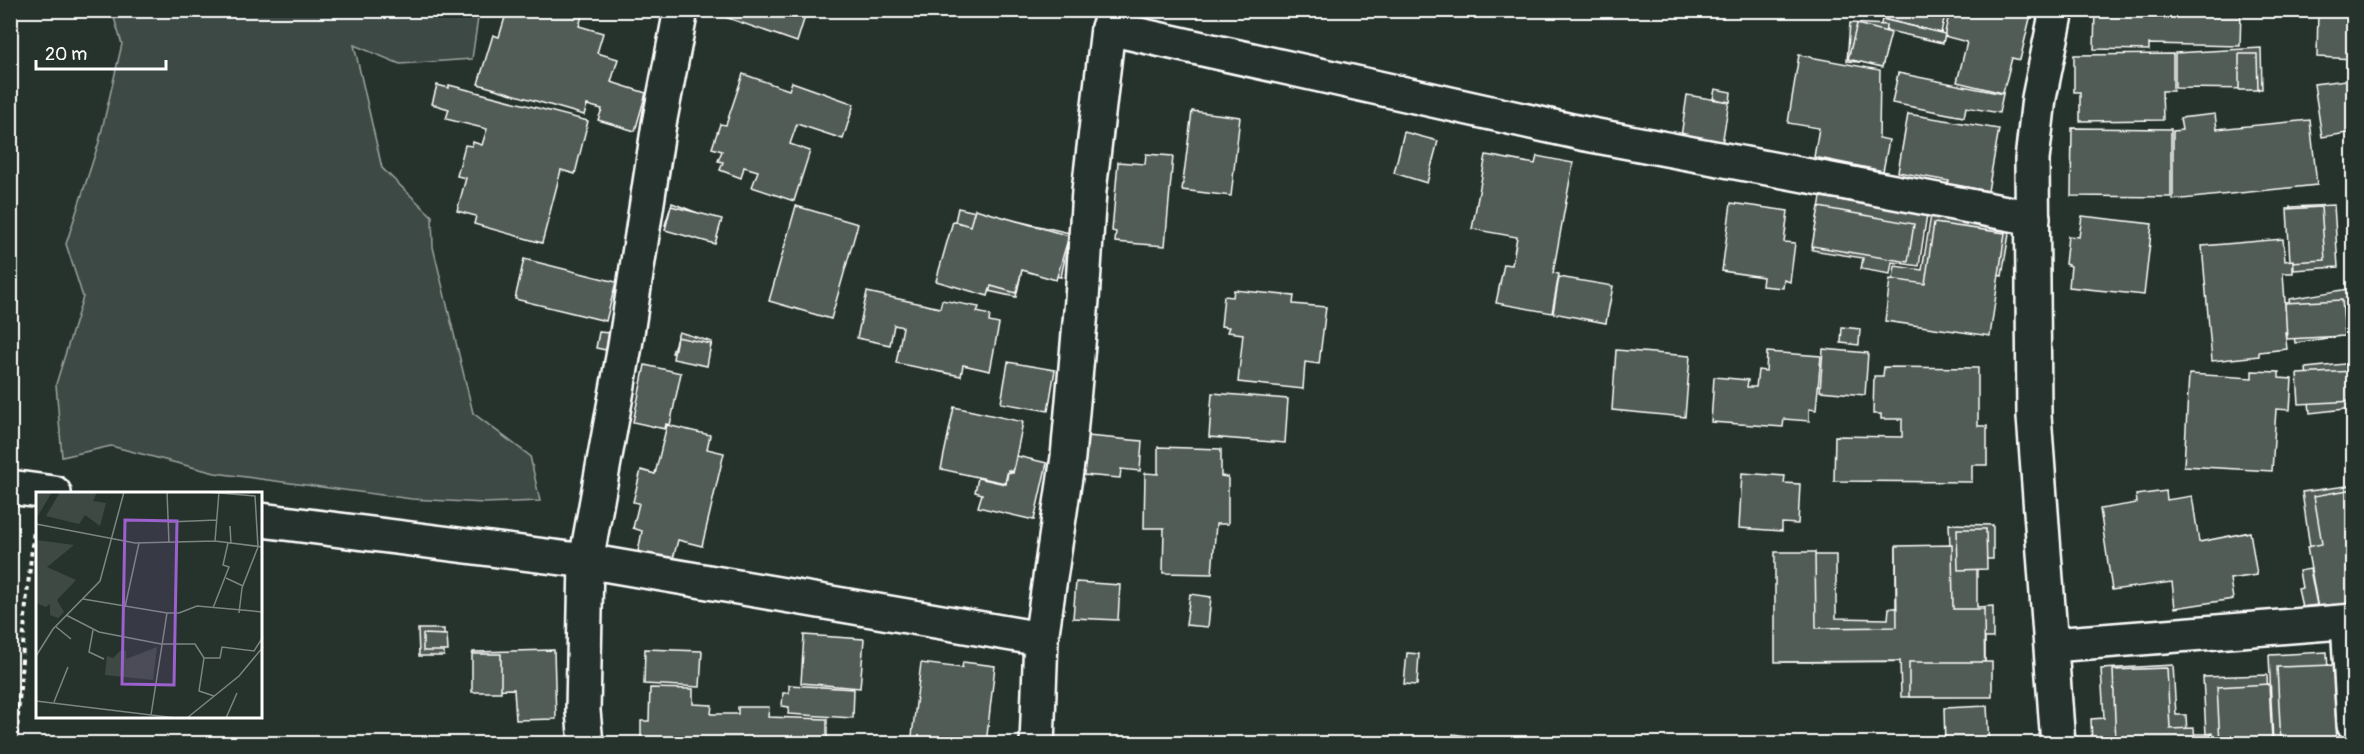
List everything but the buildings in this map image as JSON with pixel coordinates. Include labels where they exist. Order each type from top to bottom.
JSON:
[{"type":"street","points":[[2057,10],[2038,109],[2032,160],[2034,416],[2058,744]]},
{"type":"street","points":[[586,744],[583,711],[586,561],[625,346],[659,124],[672,13]]},
{"type":"street","points":[[1037,744],[1041,639],[1069,446],[1089,191],[1111,19],[1581,133],[2033,218]]},
{"type":"street","points":[[10,487],[47,492]]},
{"type":"street","points":[[262,520],[586,561],[1041,639]]},
{"type":"street","points":[[2052,645],[2350,622],[2354,724]]},
{"type":"path","points":[[16,744],[34,529]]},
{"type":"shaded area","points":[[112,11],[479,11],[472,59],[400,64],[354,45],[382,168],[432,216],[433,247],[473,413],[530,456],[540,501],[484,503],[412,499],[215,473],[111,446],[62,457],[56,384],[83,297],[66,244],[99,142],[122,44]]}]
